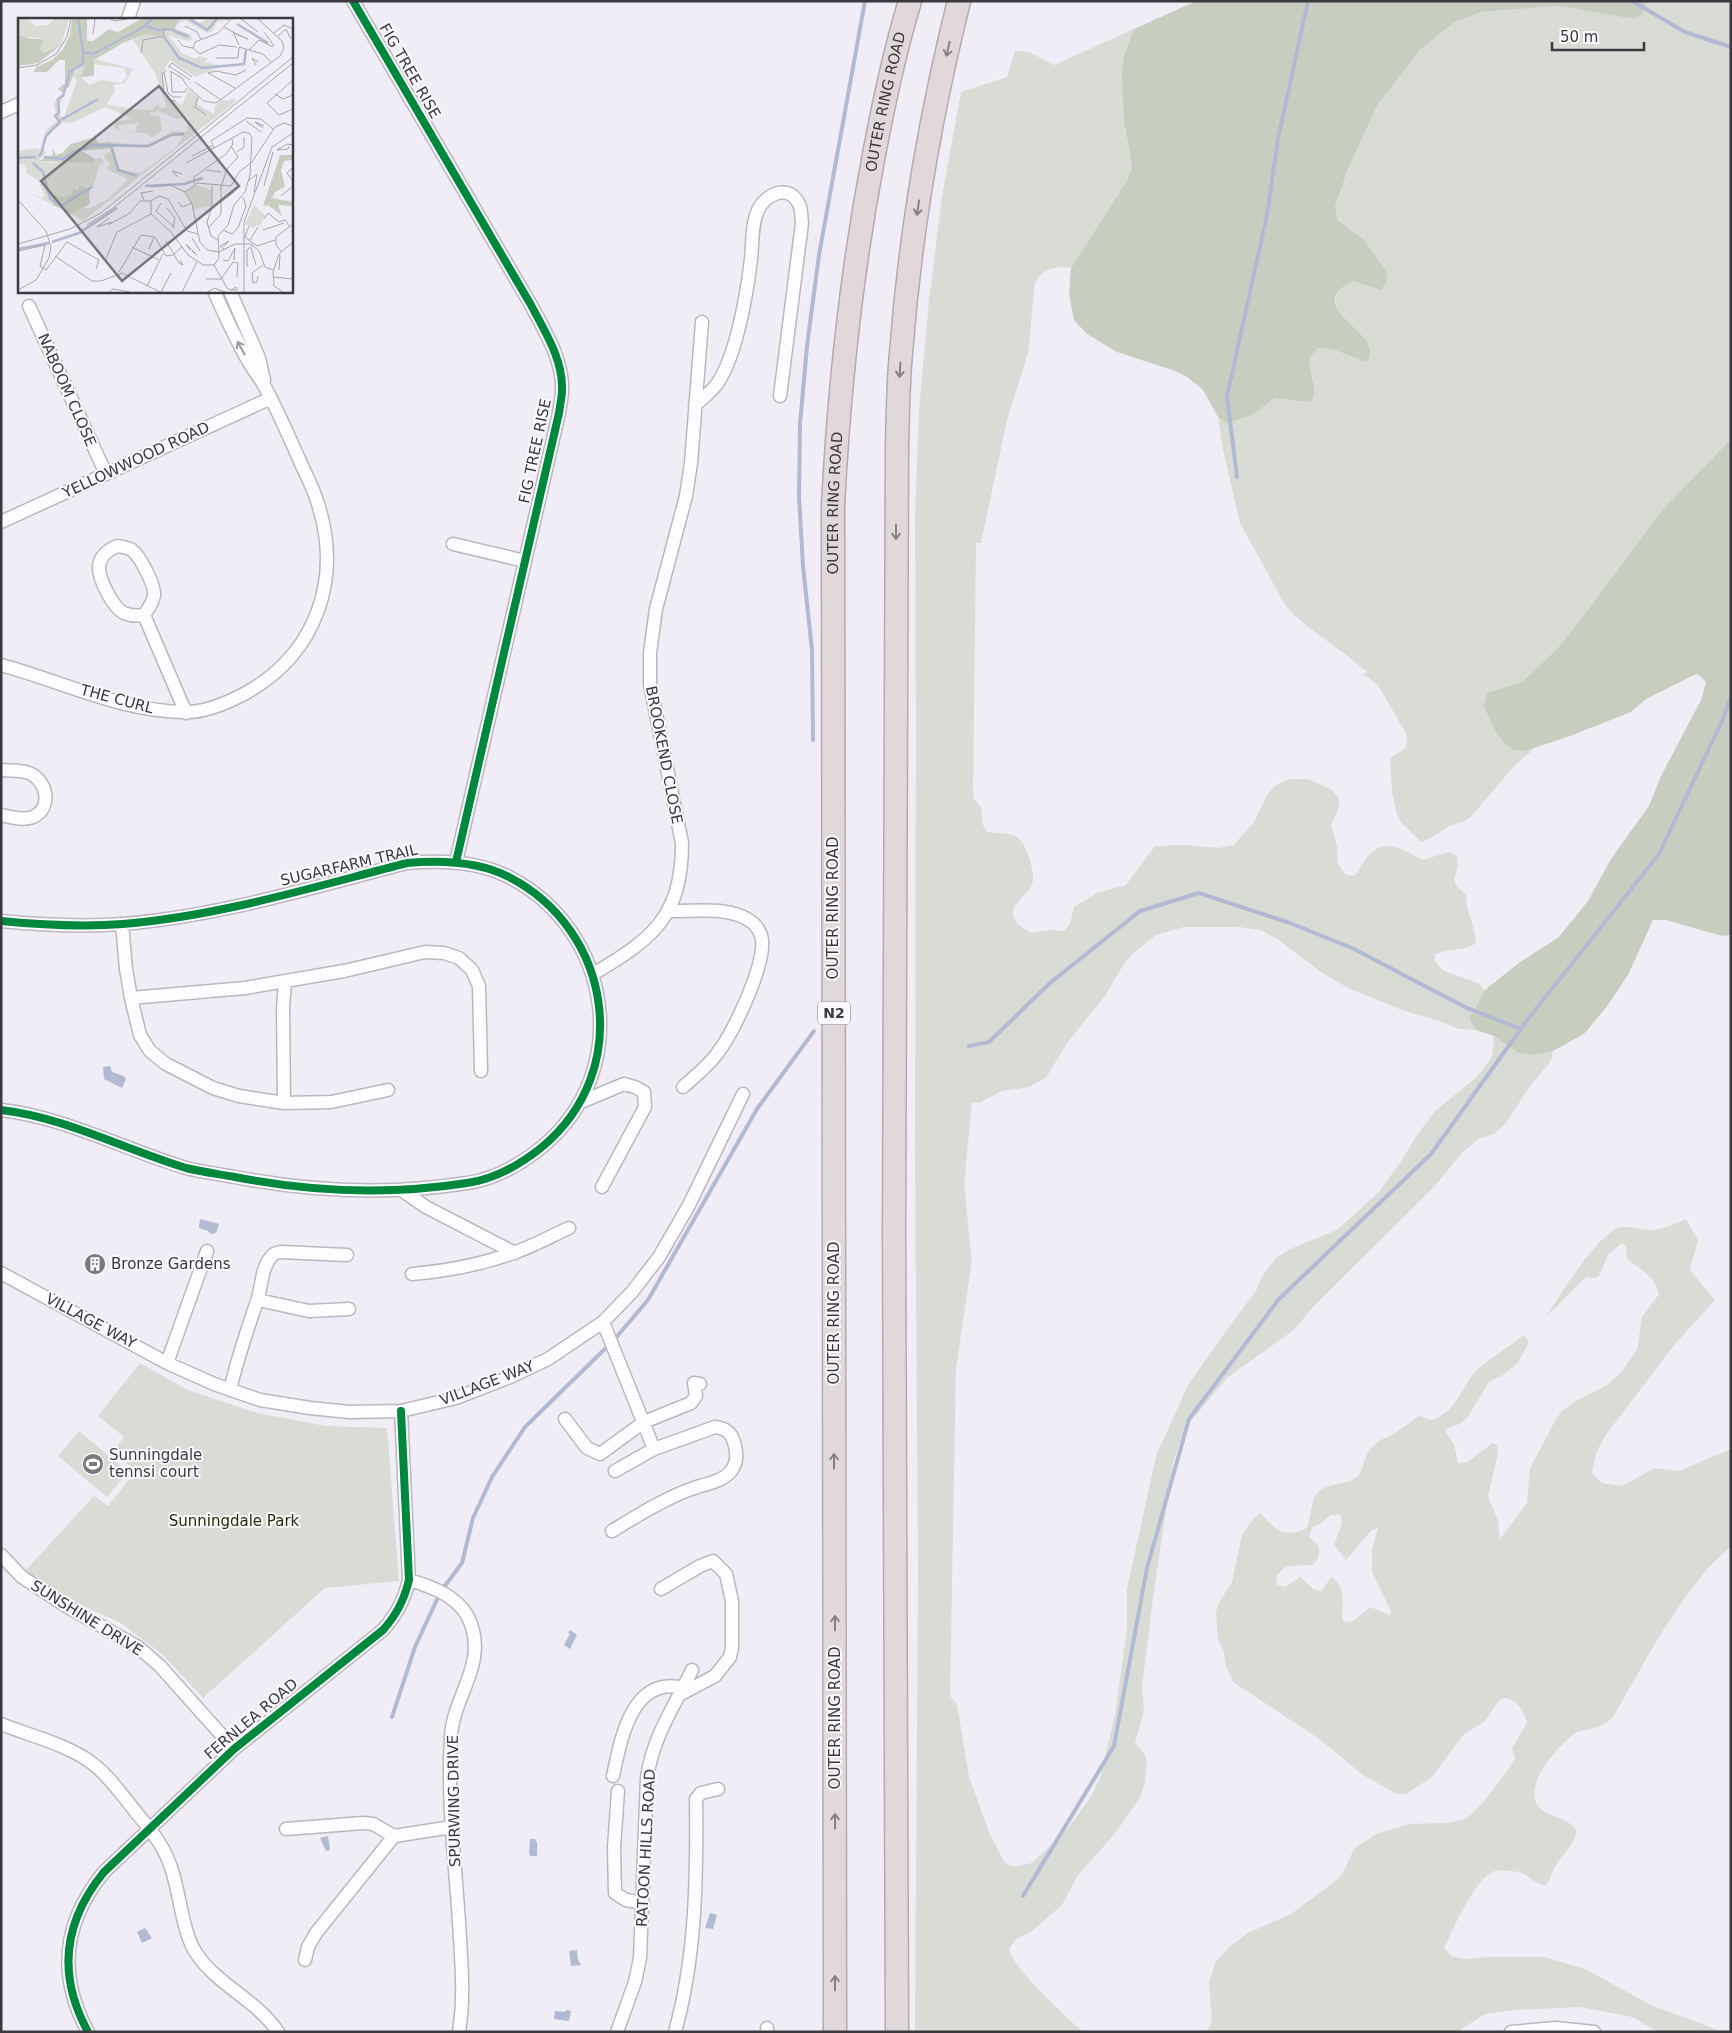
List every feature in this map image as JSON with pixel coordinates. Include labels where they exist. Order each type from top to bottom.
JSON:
[{"type":"highway","name":"OUTER RING ROAD","points":[[836,2032],[833,506],[842,370],[858,240],[881,117],[900,32],[910,1]]},
{"type":"highway","points":[[897,2032],[894,1248],[897,444],[902,345],[923,174],[938,92],[959,1]]},
{"type":"street","points":[[128,18],[134,1]]},
{"type":"street","name":"FIG TREE RISE","points":[[353,1],[531,305],[560,365],[562,389],[559,413],[456,862]]},
{"type":"street","points":[[1,112],[18,104]]},
{"type":"street","points":[[695,405],[710,392],[728,364],[734,347],[746,290],[751,260],[752,231],[757,213],[763,201],[772,194],[781,192],[796,199],[800,206],[802,223],[780,396]]},
{"type":"street","name":"THE CURL","points":[[1,665],[116,702],[163,712],[186,713],[235,699],[260,685],[280,669],[299,648],[312,624],[323,596],[328,570],[328,546],[324,523],[317,499],[269,394],[238,343],[214,292]]},
{"type":"street","name":"THE CURL","points":[[230,292],[259,358],[269,394]]},
{"type":"street","name":"NABOOM CLOSE","points":[[29,306],[106,474]]},
{"type":"street","name":"BROOKEND CLOSE","points":[[594,974],[638,946],[655,929],[668,911],[678,890],[682,869],[682,843],[650,684],[650,653],[656,609],[686,496],[691,463],[702,322]]},
{"type":"street","name":"YELLOWWOOD ROAD","points":[[1,522],[106,474],[269,394]]},
{"type":"street","points":[[452,544],[525,561]]},
{"type":"street","points":[[117,546],[124,547],[131,550],[138,557],[153,586],[154,593],[152,603],[144,616],[132,616],[123,613],[116,607],[100,574],[99,566],[102,557],[108,550],[117,546]]},
{"type":"street","points":[[144,616],[186,713]]},
{"type":"street","points":[[1,770],[29,773],[36,778],[46,793],[45,803],[34,816],[24,818],[1,815]]},
{"type":"street","name":"SUGARFARM TRAIL","points":[[1,921],[48,925],[122,924],[231,908],[407,864],[429,861],[456,862],[492,870],[508,876],[531,890],[552,907],[569,927],[584,950],[594,974],[600,1009],[600,1034],[596,1060],[590,1080],[569,1120],[551,1140],[531,1156],[506,1171],[470,1183],[403,1191],[341,1191],[266,1184],[188,1168],[78,1129],[1,1110]]},
{"type":"street","points":[[668,911],[731,912],[751,922],[759,929],[762,940],[759,961],[750,988],[729,1037],[715,1057],[683,1087]]},
{"type":"street","points":[[122,924],[131,998],[140,1035],[150,1051],[166,1064],[213,1088],[284,1103],[331,1102],[388,1090]]},
{"type":"street","points":[[131,998],[285,982],[344,971],[425,952],[444,953],[459,958],[472,970],[479,986],[481,1071]]},
{"type":"street","points":[[284,1103],[283,1008],[285,982]]},
{"type":"street","points":[[580,1102],[624,1084],[644,1092],[645,1107],[602,1187]]},
{"type":"street","name":"VILLAGE WAY","points":[[1,1273],[167,1362],[214,1384],[260,1400],[349,1412],[401,1411],[456,1398],[510,1377],[548,1359],[603,1322],[632,1292],[659,1257],[689,1204],[742,1094]]},
{"type":"street","points":[[403,1191],[426,1207],[515,1253]]},
{"type":"street","points":[[412,1274],[450,1271],[515,1253],[570,1228]]},
{"type":"street","points":[[167,1362],[207,1251]]},
{"type":"street","points":[[230,1390],[242,1342],[258,1300],[266,1264],[275,1253],[347,1255]]},
{"type":"street","points":[[258,1300],[309,1311],[349,1309]]},
{"type":"street","points":[[603,1322],[654,1449]]},
{"type":"street","points":[[565,1419],[587,1448],[600,1454],[644,1422],[690,1403],[696,1396],[694,1383],[700,1384]]},
{"type":"street","name":"FERNLEA ROAD","points":[[88,2032],[80,2017],[70,1986],[68,1949],[73,1925],[90,1889],[104,1872],[234,1749],[383,1630],[396,1614],[405,1598],[409,1580],[401,1411]]},
{"type":"street","points":[[612,1531],[655,1505],[688,1490],[721,1479],[730,1472],[735,1464],[737,1454],[733,1438],[729,1432],[723,1428],[715,1427],[654,1449],[615,1471]]},
{"type":"street","name":"SUNSHINE DRIVE","points":[[1,1555],[22,1578],[66,1606],[138,1647],[160,1666],[234,1749]]},
{"type":"street","points":[[613,1776],[620,1738],[631,1714],[643,1697],[655,1688],[663,1685],[682,1691],[715,1676],[730,1657],[733,1634],[732,1601],[726,1574],[713,1560],[661,1589]]},
{"type":"street","name":"SPURWING DRIVE","points":[[409,1580],[441,1591],[452,1599],[467,1616],[475,1637],[476,1654],[471,1673],[455,1712],[451,1733],[450,1756],[452,1828],[464,1989],[459,2032]]},
{"type":"street","name":"RATOON HILLS ROAD","points":[[617,2032],[635,1982],[640,1958],[647,1778],[650,1758],[660,1732],[692,1670]]},
{"type":"street","points":[[1,1724],[78,1754],[108,1777],[150,1828],[164,1849],[170,1863],[195,1952],[220,1978],[267,2017],[278,2032]]},
{"type":"street","points":[[675,2032],[689,1968],[695,1908],[697,1873],[696,1799],[701,1793],[718,1789]]},
{"type":"street","points":[[618,1790],[614,1848],[616,1893],[626,1900],[643,1902]]},
{"type":"street","points":[[286,1829],[363,1823],[373,1824],[394,1836],[452,1828]]},
{"type":"street","points":[[305,1960],[308,1947],[316,1933],[394,1836]]},
{"type":"street","points":[[1511,2032],[1556,2028],[1594,2032]]},
{"type":"green space","points":[[1647,1],[1731,1],[1731,439],[1662,510],[1557,649],[1522,682],[1487,694],[1495,725],[1504,742],[1512,748],[1521,750],[1534,749],[1514,766],[1470,818],[1449,826],[1421,842],[1401,822],[1397,814],[1392,791],[1390,759],[1407,746],[1406,733],[1377,684],[1364,675],[1367,670],[1364,670],[1313,631],[1285,605],[1240,523],[1223,450],[1218,417],[1227,424],[1252,415],[1275,398],[1307,402],[1315,392],[1309,360],[1317,348],[1332,349],[1363,361],[1365,339],[1343,317],[1336,303],[1337,295],[1342,288],[1353,281],[1364,240],[1338,220],[1335,207],[1348,169],[1378,104],[1421,49],[1455,22],[1481,12],[1558,6],[1634,19]]},
{"type":"green space","points":[[1134,29],[1124,56],[1124,121],[1132,167],[1128,179],[1071,268],[1060,267],[1050,269],[1042,274],[1035,283],[1028,353],[1007,420],[981,543],[976,543],[973,798],[981,807],[983,825],[987,832],[1015,836],[1023,844],[1030,858],[1033,873],[1032,885],[1013,910],[1015,921],[1031,933],[1050,930],[1064,931],[1070,924],[1074,907],[1097,893],[1126,885],[1155,846],[1184,845],[1219,848],[1234,845],[1254,822],[1267,795],[1276,785],[1289,779],[1308,779],[1331,789],[1339,798],[1339,807],[1331,825],[1337,847],[1338,864],[1346,875],[1355,876],[1369,855],[1383,846],[1404,850],[1422,860],[1449,852],[1457,856],[1458,863],[1455,881],[1459,889],[1466,894],[1467,907],[1476,943],[1466,948],[1435,955],[1434,960],[1444,971],[1478,983],[1485,990],[1469,1019],[1476,1030],[1459,1029],[1402,1010],[1348,988],[1321,972],[1276,938],[1260,930],[1239,927],[1184,927],[1156,935],[1132,954],[1105,996],[1067,1043],[1046,1078],[1029,1087],[1002,1091],[979,1103],[972,1102],[964,1185],[972,1261],[956,1368],[950,1696],[957,1704],[969,1777],[990,1835],[1005,1863],[1014,1867],[1032,1863],[1066,1831],[1090,1798],[1100,1778],[1115,1715],[1127,1629],[1127,1589],[1156,1456],[1188,1385],[1256,1291],[1262,1276],[1277,1257],[1290,1249],[1337,1230],[1378,1193],[1435,1111],[1477,1077],[1492,1057],[1494,1036],[1522,1052],[1534,1054],[1553,1051],[1552,1058],[1547,1066],[1530,1086],[1506,1123],[1494,1134],[1478,1139],[1462,1153],[1433,1188],[1314,1306],[1294,1330],[1228,1377],[1184,1429],[1173,1463],[1142,1687],[1144,1711],[1135,1743],[1144,1753],[1147,1760],[1145,1782],[1140,1798],[1113,1836],[1078,1875],[1062,1905],[1032,1931],[1015,1940],[1009,1949],[1013,1959],[1030,1981],[1082,2032],[915,2032],[918,1569],[915,1153],[915,516],[919,409],[929,301],[942,196],[961,92],[1007,77],[1015,51],[1029,52],[1054,65]]},
{"type":"green space","points":[[1686,1219],[1698,1240],[1690,1270],[1715,1300],[1675,1344],[1605,1436],[1596,1453],[1592,1473],[1602,1483],[1622,1486],[1655,1468],[1679,1471],[1731,1449],[1731,1546],[1708,1568],[1686,1596],[1657,1640],[1613,1717],[1605,1724],[1574,1734],[1550,1758],[1543,1769],[1534,1792],[1536,1802],[1542,1810],[1571,1824],[1577,1832],[1572,1844],[1556,1866],[1546,1885],[1542,1885],[1518,1872],[1497,1870],[1487,1875],[1472,1893],[1444,1948],[1451,1956],[1464,1959],[1545,1957],[1585,1969],[1653,2006],[1724,2032],[1658,2032],[1632,2017],[1581,2007],[1513,2010],[1485,2014],[1457,2032],[1206,2032],[1212,2021],[1209,1983],[1215,1963],[1229,1947],[1248,1933],[1291,1914],[1333,1883],[1343,1873],[1354,1849],[1376,1834],[1409,1824],[1447,1823],[1462,1820],[1471,1815],[1510,1767],[1515,1758],[1512,1748],[1527,1723],[1518,1705],[1510,1699],[1500,1699],[1484,1722],[1464,1734],[1432,1777],[1406,1794],[1397,1794],[1363,1775],[1318,1738],[1233,1682],[1226,1666],[1224,1652],[1218,1640],[1216,1613],[1218,1604],[1232,1582],[1242,1535],[1253,1519],[1260,1513],[1276,1528],[1286,1533],[1307,1528],[1314,1499],[1318,1492],[1357,1477],[1361,1472],[1366,1456],[1371,1448],[1380,1440],[1398,1431],[1417,1417],[1421,1416],[1430,1420],[1445,1413],[1451,1408],[1479,1368],[1524,1335],[1529,1342],[1518,1363],[1503,1375],[1489,1382],[1467,1418],[1459,1424],[1446,1429],[1446,1433],[1454,1444],[1458,1463],[1467,1462],[1493,1443],[1497,1445],[1498,1454],[1488,1496],[1498,1521],[1500,1539],[1527,1503],[1530,1468],[1556,1419],[1562,1411],[1574,1402],[1607,1385],[1621,1372],[1637,1350],[1642,1317],[1659,1294],[1651,1278],[1627,1259],[1626,1246],[1622,1243],[1608,1255],[1599,1276],[1595,1278],[1586,1277],[1546,1317],[1580,1266],[1602,1240],[1613,1231],[1622,1227],[1654,1230]],"holes":[[[1331,1515],[1340,1515],[1342,1523],[1334,1545],[1346,1560],[1371,1531],[1378,1528],[1372,1549],[1372,1572],[1391,1611],[1390,1615],[1370,1607],[1353,1621],[1345,1622],[1342,1619],[1342,1590],[1331,1577],[1322,1591],[1313,1589],[1300,1577],[1285,1587],[1277,1585],[1276,1576],[1286,1566],[1313,1565],[1319,1556],[1319,1546],[1309,1537],[1313,1526],[1320,1524]]]},
{"type":"green space","name":"Sunningdale Park","points":[[140,1363],[188,1390],[257,1413],[326,1426],[387,1428],[399,1581],[325,1588],[203,1698],[161,1653],[119,1622],[72,1601],[24,1572],[94,1496],[108,1506],[136,1471],[113,1452],[124,1437],[98,1416]]},
{"type":"green space","name":"Sunningdale tennsi court","points":[[79,1431],[128,1472],[107,1497],[58,1456]]},
{"type":"shaded area","points":[[1196,1],[1647,2],[1642,14],[1634,19],[1558,6],[1481,12],[1455,22],[1421,49],[1378,104],[1348,169],[1335,207],[1338,220],[1364,240],[1387,272],[1386,282],[1381,290],[1353,281],[1341,288],[1336,296],[1335,303],[1338,310],[1365,339],[1370,357],[1367,361],[1363,361],[1332,349],[1317,348],[1309,360],[1315,392],[1312,401],[1275,398],[1252,415],[1227,424],[1218,417],[1203,390],[1187,377],[1175,371],[1117,352],[1087,334],[1074,320],[1069,294],[1071,268],[1128,179],[1132,167],[1124,121],[1122,74],[1124,56],[1134,29]]},
{"type":"shaded area","points":[[1731,439],[1731,935],[1722,936],[1666,920],[1653,920],[1628,975],[1608,1005],[1584,1034],[1553,1051],[1532,1055],[1519,1053],[1494,1036],[1476,1030],[1469,1019],[1485,990],[1520,962],[1558,938],[1588,901],[1611,859],[1649,806],[1661,776],[1701,700],[1706,682],[1696,674],[1646,699],[1631,712],[1525,751],[1514,750],[1506,745],[1497,734],[1484,705],[1487,693],[1522,682],[1557,649],[1662,510]]},
{"type":"water","points":[[110,1066],[112,1072],[124,1076],[126,1079],[122,1088],[104,1079],[103,1067]]},
{"type":"water","points":[[200,1219],[219,1224],[216,1233],[211,1234],[199,1228]]},
{"type":"water","points":[[570,1630],[577,1635],[570,1649],[564,1645]]},
{"type":"water","points":[[328,1836],[330,1850],[326,1851],[320,1838]]},
{"type":"water","points":[[530,1839],[535,1839],[537,1843],[537,1856],[530,1856]]},
{"type":"water","points":[[710,1913],[717,1915],[713,1929],[705,1928]]},
{"type":"water","points":[[145,1928],[152,1938],[142,1943],[137,1932]]},
{"type":"water","points":[[577,1950],[578,1960],[581,1965],[571,1966],[569,1951]]},
{"type":"water","points":[[566,2010],[571,2011],[569,2021],[554,2019],[555,2011],[565,2012]]},
{"type":"waterway","points":[[813,740],[812,650],[803,566],[799,497],[800,424],[807,346],[819,255],[865,1]]},
{"type":"waterway","points":[[1237,477],[1227,396],[1267,215],[1278,139],[1308,1]]},
{"type":"waterway","points":[[1632,1],[1685,32],[1731,47]]},
{"type":"waterway","points":[[1023,1896],[1114,1746],[1147,1568],[1189,1419],[1279,1299],[1431,1154],[1528,1019],[1659,854],[1722,721],[1731,697]]},
{"type":"waterway","points":[[969,1046],[989,1042],[1050,983],[1140,911],[1199,893],[1290,923],[1352,948],[1467,1008],[1521,1029]]},
{"type":"waterway","points":[[614,1340],[648,1300],[757,1109],[814,1031]]},
{"type":"waterway","points":[[392,1717],[415,1647],[441,1591],[462,1563],[473,1518],[492,1477],[525,1427],[609,1345]]},
{"type":"cycle path","points":[[353,1],[531,305],[552,346],[560,367],[562,379],[559,413],[456,862]]},
{"type":"cycle path","points":[[1,921],[93,925],[159,920],[231,908],[407,863],[459,863],[485,868],[509,877],[544,901],[571,931],[589,966],[599,1003],[599,1042],[590,1080],[571,1116],[542,1147],[516,1165],[488,1178],[467,1183],[409,1189],[351,1190],[322,1189],[264,1182],[186,1168],[48,1119],[1,1110]]},
{"type":"cycle path","points":[[88,2032],[78,2011],[72,1990],[69,1970],[69,1949],[80,1910],[90,1891],[104,1872],[234,1749],[383,1630],[399,1606],[409,1580],[401,1411]]},
{"type":"place","name":"Bronze Gardens","points":[[95,1264]]},
{"type":"place","name":"Sunningdale tennsi court","points":[[93,1464]]}]
